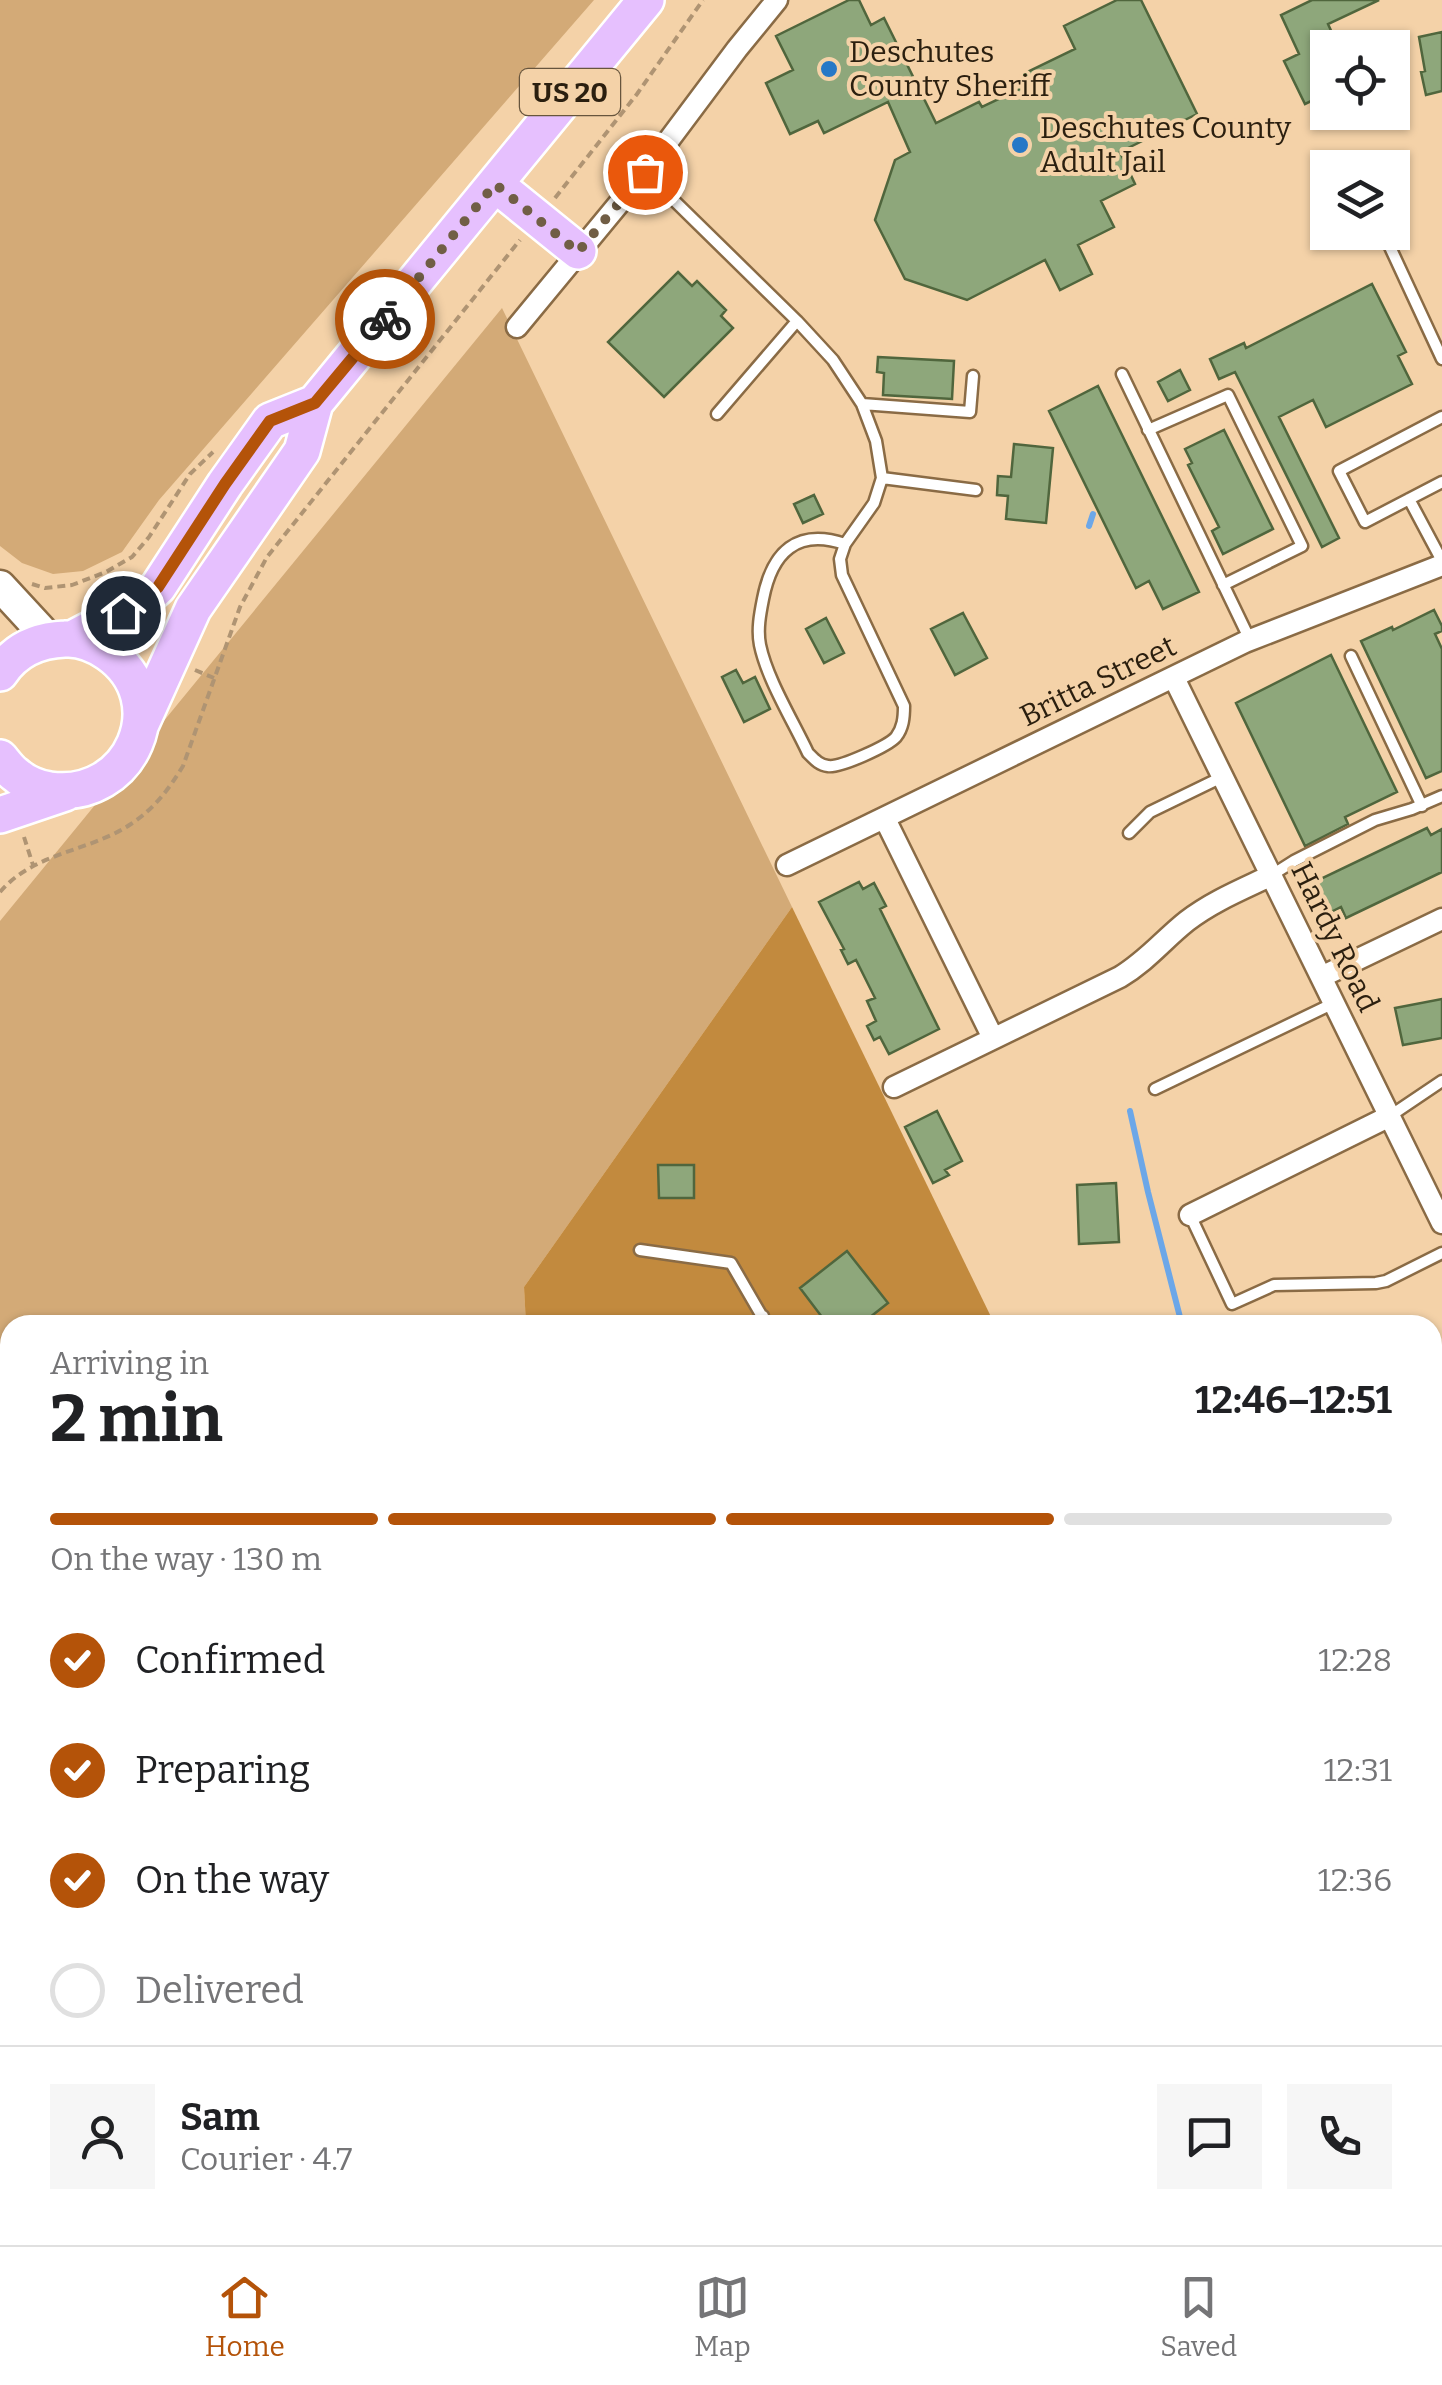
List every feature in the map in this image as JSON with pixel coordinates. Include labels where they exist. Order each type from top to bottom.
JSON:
[{"type":"highway","name":"US 20","points":[[140,726],[193,609],[302,450],[315,403],[646,0]]},
{"type":"highway","points":[[495,184],[578,252]]},
{"type":"highway","name":"US 20","points":[[62,639],[139,604],[158,587],[270,421],[315,403]]},
{"type":"highway","points":[[0,673],[27,647],[62,639],[97,646],[117,659],[132,678],[140,702],[140,726],[132,752],[116,773],[94,787],[0,815]]},
{"type":"highway","points":[[0,758],[17,777],[41,789],[68,793]]},
{"type":"main road","points":[[0,586],[62,639]]},
{"type":"street","points":[[517,328],[645,172],[777,0]]},
{"type":"street","name":"Britta Street","points":[[787,865],[1250,640],[1442,563]]},
{"type":"street","name":"Hardy Road","points":[[1174,678],[1442,1224]]},
{"type":"street","points":[[885,819],[994,1038]]},
{"type":"street","points":[[894,1087],[1120,976],[1140,964],[1186,921],[1272,876]]},
{"type":"street","points":[[1321,977],[1442,919]]},
{"type":"street","points":[[1190,1214],[1390,1116]]},
{"type":"lane","points":[[645,172],[833,360],[862,404],[876,441],[882,478],[874,503],[845,544],[840,559],[842,575],[904,706],[904,721],[892,742],[839,766],[827,766],[816,762],[808,752],[764,661],[759,641],[760,617],[770,576],[787,547],[826,538],[845,544]]},
{"type":"lane","points":[[1391,250],[1442,360]]},
{"type":"lane","points":[[717,414],[797,321]]},
{"type":"lane","points":[[1122,374],[1250,640]]},
{"type":"lane","points":[[862,404],[970,412],[974,376]]},
{"type":"lane","points":[[1148,430],[1228,395],[1302,546],[1223,585]]},
{"type":"lane","points":[[1442,417],[1339,471],[1365,522],[1442,482]]},
{"type":"lane","points":[[882,478],[976,490]]},
{"type":"lane","points":[[1409,499],[1442,563]]},
{"type":"lane","points":[[1350,656],[1422,806]]},
{"type":"lane","points":[[1129,833],[1150,812],[1222,777]]},
{"type":"lane","points":[[1272,876],[1375,820],[1442,796]]},
{"type":"lane","points":[[1155,1089],[1334,1003]]},
{"type":"lane","points":[[1390,1116],[1442,1081]]},
{"type":"lane","points":[[1190,1214],[1232,1304],[1274,1286],[1386,1281],[1442,1253]]},
{"type":"lane","points":[[640,1250],[731,1263],[762,1315]]},
{"type":"path","points":[[0,892],[33,866],[130,825],[169,789],[183,766],[240,607],[267,557],[637,94],[703,0]]},
{"type":"path","points":[[33,584],[45,588],[72,585],[132,557],[190,474],[220,445]]},
{"type":"shaded area","points":[[0,0],[594,0],[159,500],[122,552],[83,571],[53,574],[22,563],[0,546]]},
{"type":"shaded area","points":[[502,308],[792,907],[524,1287],[525,1315],[0,1315],[0,921]]},
{"type":"shaded area","points":[[792,907],[990,1315],[525,1315],[524,1287]]},
{"type":"building","name":"Deschutes County Adult Jail","points":[[849,0],[859,0],[871,25],[884,18],[936,123],[1028,85],[1023,74],[1075,49],[1064,26],[1117,0],[1141,0],[1197,114],[1120,152],[1135,184],[1101,201],[1114,227],[1078,245],[1092,274],[1060,290],[1045,260],[967,300],[905,279],[875,220],[895,160],[910,152],[888,102],[824,133],[818,121],[790,134],[766,83],[793,70],[776,36]]},
{"type":"building","points":[[1312,0],[1379,0],[1328,24],[1331,30],[1310,30],[1310,102],[1305,104],[1284,61],[1299,54],[1281,15]]},
{"type":"building","points":[[1442,32],[1442,91],[1426,95],[1419,37]]},
{"type":"building","points":[[678,272],[692,286],[697,281],[726,310],[721,316],[733,328],[664,397],[608,342]]},
{"type":"building","points":[[1372,284],[1406,352],[1398,356],[1412,384],[1326,427],[1313,400],[1279,417],[1339,538],[1322,547],[1235,372],[1219,379],[1210,359],[1244,343],[1246,348]]},
{"type":"building","points":[[878,357],[954,361],[952,399],[883,395],[884,373],[877,372]]},
{"type":"building","points":[[1180,370],[1190,390],[1168,401],[1158,382]]},
{"type":"building","points":[[1098,386],[1199,592],[1163,609],[1149,581],[1136,588],[1049,411]]},
{"type":"building","points":[[1224,430],[1273,529],[1223,554],[1212,531],[1219,527],[1188,465],[1192,463],[1185,449]]},
{"type":"building","points":[[1014,444],[1053,448],[1046,523],[1006,519],[1008,496],[997,495],[998,476],[1011,477]]},
{"type":"building","points":[[814,495],[823,514],[803,523],[794,504]]},
{"type":"building","points":[[1434,610],[1442,626],[1442,631],[1435,634],[1442,649],[1442,771],[1426,778],[1361,641]]},
{"type":"building","points":[[963,613],[987,658],[955,675],[931,629]]},
{"type":"building","points":[[826,618],[844,653],[824,663],[806,629]]},
{"type":"building","points":[[1331,655],[1397,792],[1345,817],[1348,824],[1305,846],[1236,703]]},
{"type":"building","points":[[736,670],[743,683],[755,677],[770,709],[744,722],[722,677]]},
{"type":"building","points":[[1427,828],[1431,835],[1442,829],[1442,872],[1346,918],[1341,907],[1327,914],[1312,883]]},
{"type":"building","points":[[859,882],[863,889],[874,883],[886,906],[880,909],[939,1029],[889,1054],[880,1037],[874,1040],[867,1026],[876,1021],[867,1001],[875,998],[856,960],[848,964],[819,902]]},
{"type":"building","points":[[1442,999],[1442,1038],[1403,1045],[1395,1008]]},
{"type":"building","points":[[937,1111],[962,1161],[945,1170],[949,1175],[933,1183],[905,1127]]},
{"type":"building","points":[[658,1165],[694,1165],[694,1198],[659,1198]]},
{"type":"building","points":[[1116,1183],[1119,1242],[1079,1244],[1077,1185]]},
{"type":"building","points":[[847,1251],[888,1303],[873,1315],[820,1315],[800,1288]]},
{"type":"waterway","points":[[1089,526],[1093,514]]},
{"type":"waterway","points":[[1130,1111],[1179,1315]]},
{"type":"way so far","points":[[385,319],[495,184],[578,252],[645,172]]},
{"type":"place","name":"Deschutes County Sheriff","points":[[829,69]]},
{"type":"place","name":"Deschutes County Adult Jail","points":[[1020,145]]},
{"type":"route","points":[[123,613],[158,587],[270,421],[315,403],[385,319]]}]
